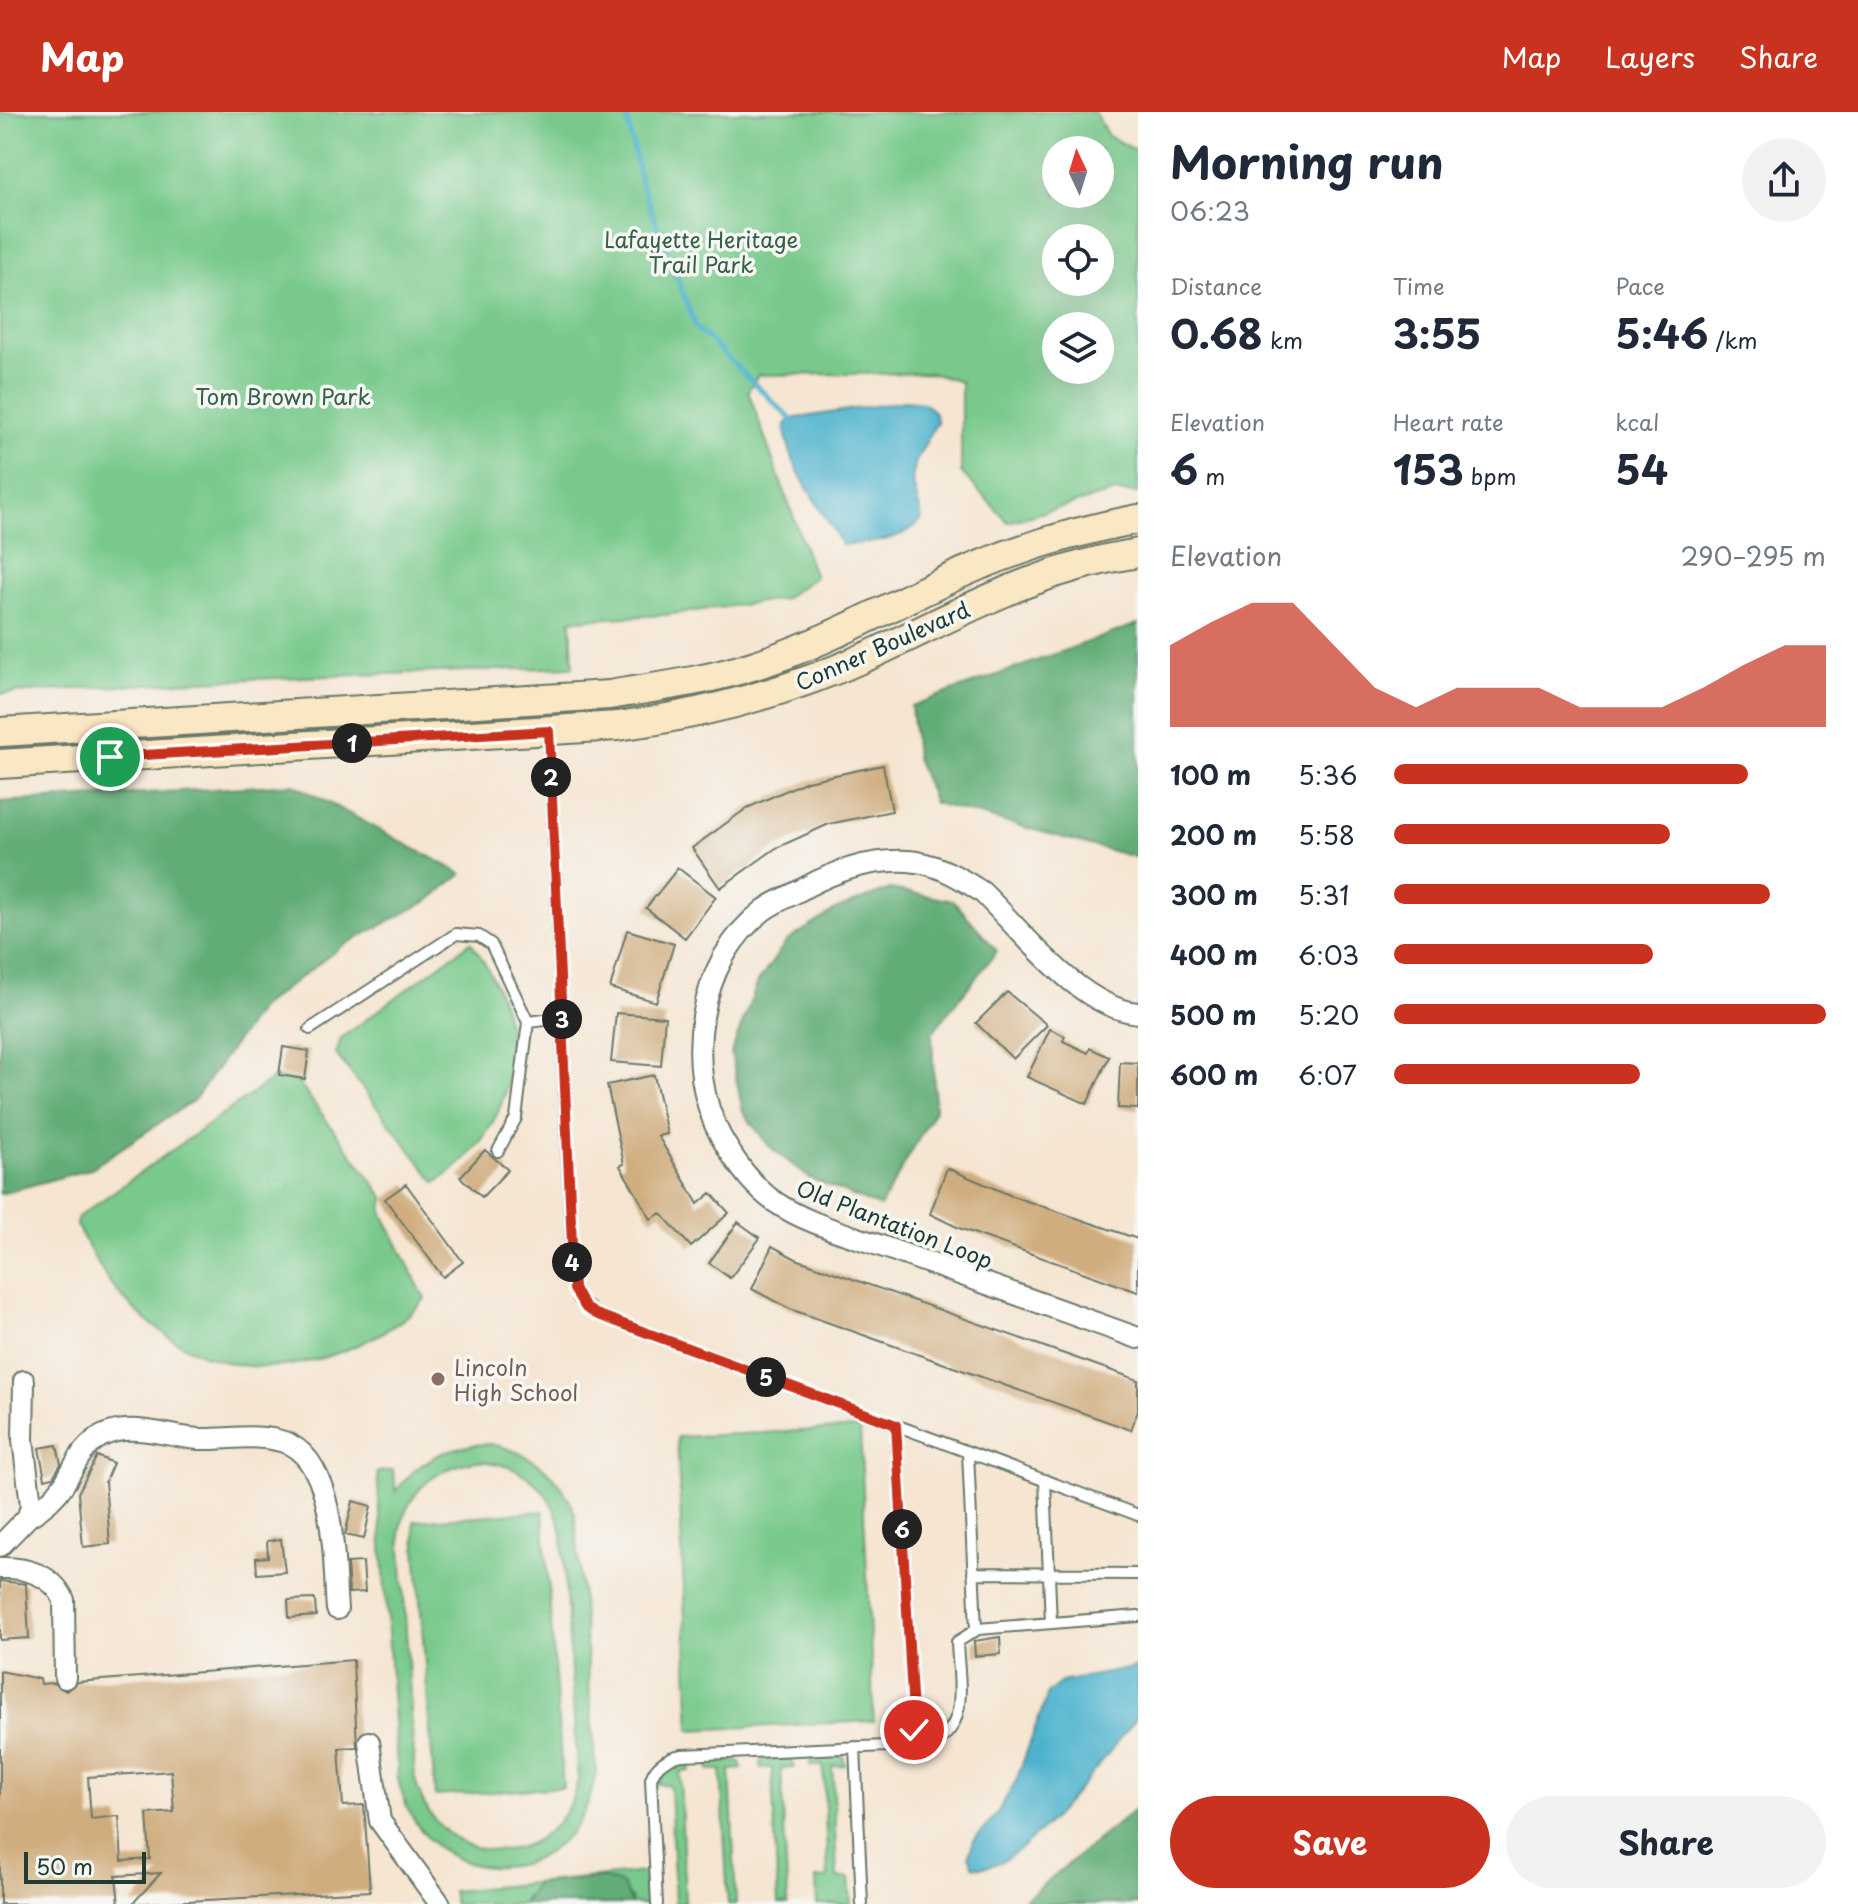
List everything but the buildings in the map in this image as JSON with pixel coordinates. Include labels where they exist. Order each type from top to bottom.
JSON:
[{"type":"main road","name":"Conner Boulevard","points":[[0,732],[609,695],[687,683],[752,666],[858,624],[938,583],[1015,551],[1138,519]]},
{"type":"main road","name":"Conner Boulevard","points":[[0,764],[549,731],[658,721],[764,697],[870,655],[958,609],[1035,578],[1098,559],[1138,553]]},
{"type":"main road","points":[[546,699],[549,731]]},
{"type":"street","name":"Old Plantation Loop","points":[[1138,1013],[1120,1011],[1081,992],[982,892],[964,880],[916,862],[886,862],[852,867],[828,875],[763,911],[739,936],[720,966],[706,1005],[700,1043],[706,1100],[715,1126],[730,1153],[774,1202],[827,1226],[1138,1338]]},
{"type":"street","points":[[24,1381],[23,1440],[32,1489],[28,1517]]},
{"type":"street","points":[[0,1546],[28,1517],[55,1496],[90,1444],[114,1432],[163,1433],[200,1439],[269,1438],[284,1442],[307,1458],[322,1485],[337,1609]]},
{"type":"street","points":[[0,1568],[30,1570],[59,1589],[64,1599],[65,1678]]},
{"type":"street","points":[[369,1742],[380,1821],[440,1904]]},
{"type":"lane","points":[[549,731],[573,1283],[586,1308],[1138,1515]]},
{"type":"lane","points":[[310,1029],[456,934],[479,936],[491,944],[528,1022],[516,1118],[498,1151]]},
{"type":"lane","points":[[528,1022],[562,1018]]},
{"type":"lane","points":[[896,1425],[915,1745]]},
{"type":"lane","points":[[968,1452],[976,1629]]},
{"type":"lane","points":[[1045,1480],[1051,1623]]},
{"type":"lane","points":[[973,1573],[1138,1574]]},
{"type":"lane","points":[[657,1904],[650,1786],[653,1772],[659,1766],[682,1755],[932,1744],[952,1729],[960,1714],[957,1642],[976,1629],[1138,1616]]},
{"type":"lane","points":[[855,1747],[862,1904]]},
{"type":"green space","name":"Tom Brown Park","points":[[0,112],[1095,112],[1108,136],[1042,136],[1042,208],[1114,208],[1114,139],[1138,151],[1138,493],[1116,492],[1008,522],[961,472],[961,382],[931,373],[758,375],[748,391],[815,577],[783,599],[665,615],[571,620],[573,667],[196,681],[0,694]]},
{"type":"green space","points":[[1138,624],[1138,858],[934,803],[916,758],[911,706]]},
{"type":"green space","points":[[293,784],[462,874],[428,901],[342,946],[261,1007],[194,1100],[90,1169],[0,1194],[0,802]]},
{"type":"green space","points":[[890,889],[954,901],[997,951],[932,1033],[935,1110],[880,1207],[809,1178],[769,1146],[743,1112],[731,1053],[758,982],[787,941],[837,909]]},
{"type":"green space","points":[[471,942],[490,974],[503,1006],[510,1039],[509,1071],[502,1102],[487,1131],[466,1159],[436,1183],[336,1054],[341,1038]]},
{"type":"green space","points":[[274,1078],[297,1081],[384,1197],[382,1212],[425,1299],[407,1317],[385,1331],[338,1353],[307,1362],[249,1366],[221,1361],[195,1351],[170,1338],[146,1319],[109,1281],[76,1225],[78,1217]]},
{"type":"green space","points":[[860,1428],[874,1721],[690,1730],[677,1437]]},
{"type":"green space","points":[[490,1444],[531,1459],[561,1487],[575,1513],[596,1770],[584,1811],[562,1841],[533,1860],[501,1867],[468,1863],[438,1847],[413,1819],[398,1779],[377,1472],[393,1470],[396,1491],[426,1462],[449,1450]],"holes":[[[476,1461],[508,1467],[533,1481],[552,1504],[558,1518],[562,1534],[578,1780],[566,1811],[546,1833],[523,1846],[497,1850],[471,1846],[447,1832],[428,1810],[415,1779],[400,1531],[417,1493],[436,1475]]]},
{"type":"green space","points":[[543,1511],[563,1787],[435,1796],[414,1521]]},
{"type":"green space","points":[[843,1756],[845,1765],[832,1766],[837,1878],[849,1878],[851,1904],[817,1904],[816,1879],[828,1878],[823,1766],[810,1766],[811,1757]]},
{"type":"green space","points":[[790,1758],[794,1767],[781,1768],[788,1904],[778,1904],[772,1768],[761,1768],[760,1763],[763,1760]]},
{"type":"green space","points":[[740,1761],[742,1769],[730,1770],[736,1904],[728,1904],[721,1770],[709,1770],[708,1765],[710,1762]]},
{"type":"green space","points":[[688,1763],[690,1771],[680,1772],[685,1904],[675,1904],[670,1786],[658,1784],[668,1767]]},
{"type":"green space","points":[[1138,1807],[1138,1904],[1019,1904]]},
{"type":"green space","points":[[644,1872],[646,1904],[632,1904],[631,1897],[525,1897],[524,1904],[454,1904],[452,1891]]},
{"type":"green space","points":[[604,1878],[623,1885],[632,1904],[524,1904],[536,1883]]},
{"type":"water","points":[[905,401],[923,403],[934,411],[937,422],[916,461],[912,479],[922,519],[896,536],[875,542],[842,545],[799,472],[787,441],[785,425],[791,419]]},
{"type":"water","points":[[1138,1667],[1138,1716],[1085,1782],[1038,1834],[1014,1854],[992,1865],[973,1866],[969,1855],[974,1840],[995,1817],[1016,1781],[1048,1693],[1061,1682]]},
{"type":"waterway","points":[[626,112],[641,184],[696,327],[791,419]]},
{"type":"place","name":"Lincoln High School","points":[[438,1379]]},
{"type":"route","points":[[110,757],[549,731],[574,1289],[586,1308],[596,1314],[896,1425],[914,1730]]},
{"type":"park label","name":"Lafayette Heritage Trail Park","points":[[701,250]]}]
